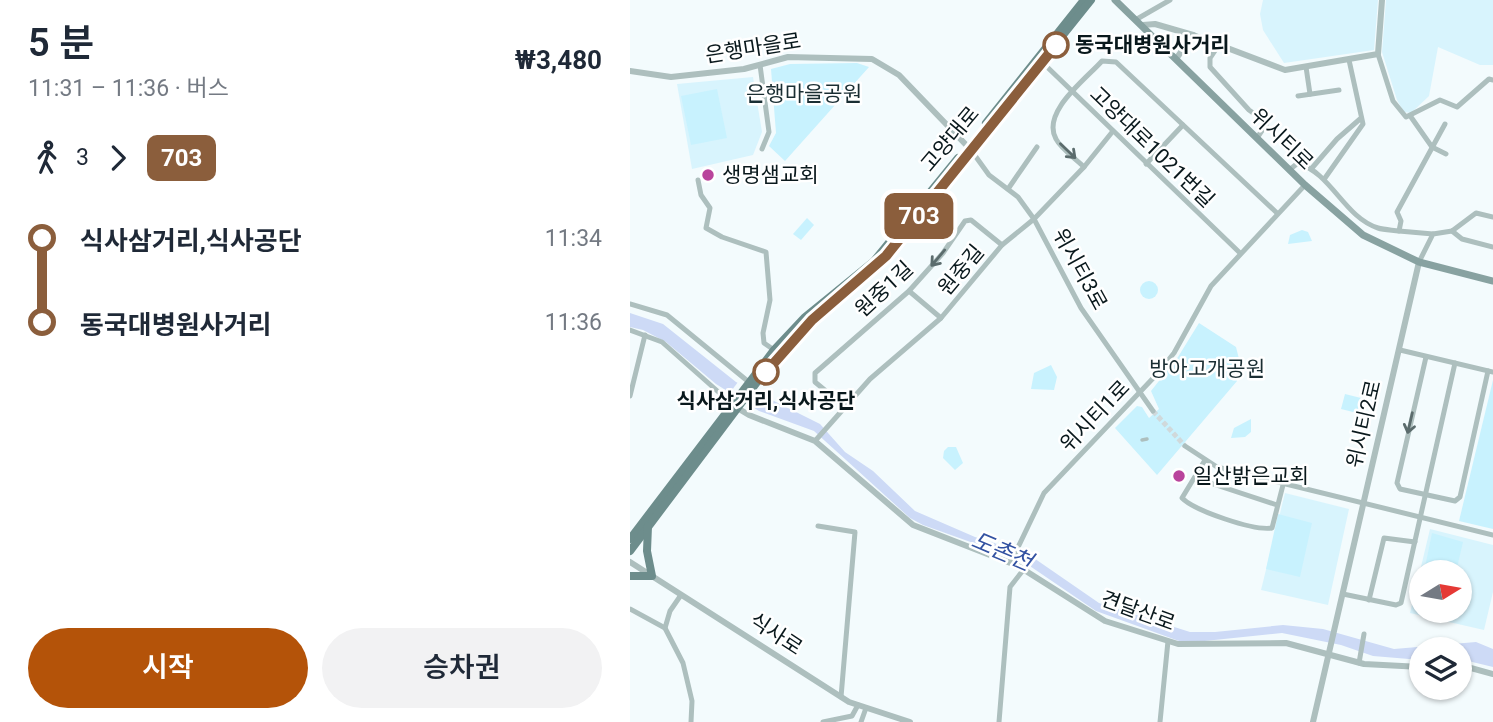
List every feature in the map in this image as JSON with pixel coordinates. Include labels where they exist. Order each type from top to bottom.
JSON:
[{"type":"main road","name":"고양대로","points":[[751,386],[804,327],[886,256],[1084,0]]},
{"type":"main road","name":"고양대로","points":[[751,386],[774,350],[805,317],[874,261],[1043,62],[1091,0]]},
{"type":"main road","name":"위시티로","points":[[1115,0],[1289,170],[1363,235],[1419,262],[1493,281]]},
{"type":"main road","points":[[630,539],[645,524],[751,386]]},
{"type":"main road","points":[[630,528],[645,524]]},
{"type":"main road","points":[[630,551],[645,524]]},
{"type":"main road","points":[[630,576],[652,576],[645,524]]},
{"type":"street","points":[[1140,22],[1170,0]]},
{"type":"street","points":[[1382,0],[1378,54],[1393,101],[1401,114],[1411,117],[1432,147],[1446,154]]},
{"type":"street","points":[[1140,22],[1193,35],[1285,70],[1378,54]]},
{"type":"street","points":[[1176,59],[1193,35]]},
{"type":"street","points":[[1218,46],[1210,58],[1210,67],[1248,110],[1267,123],[1257,138]]},
{"type":"street","name":"은행마을로","points":[[630,71],[671,77],[760,65],[788,57],[856,56],[883,62],[899,75],[969,148]]},
{"type":"street","points":[[1084,167],[1056,139],[1053,126],[1057,111],[1102,61],[1116,62],[1277,213]]},
{"type":"street","points":[[1325,178],[1363,124],[1349,61]]},
{"type":"street","name":"고양대로1021번길","points":[[1043,62],[1240,253]]},
{"type":"street","points":[[760,65],[769,132],[762,149]]},
{"type":"street","points":[[1306,67],[1310,94]]},
{"type":"street","points":[[1411,117],[1440,100],[1457,107],[1489,79],[1493,80]]},
{"type":"street","points":[[1298,96],[1339,90]]},
{"type":"street","points":[[1312,168],[1337,139],[1360,119]]},
{"type":"street","points":[[1399,231],[1401,221],[1397,212],[1445,124]]},
{"type":"street","points":[[1146,164],[1183,125]]},
{"type":"street","name":"원중길","points":[[817,439],[844,406],[941,317],[1002,246],[1034,219],[1084,167],[1113,131]]},
{"type":"street","points":[[1008,189],[1037,147]]},
{"type":"street","name":"위시티3로","points":[[969,148],[989,174],[1008,189],[1034,219],[1081,308],[1153,411]]},
{"type":"street","points":[[1289,170],[1298,163],[1312,168],[1325,178],[1364,220],[1377,228],[1433,234],[1452,231],[1476,213],[1493,217]]},
{"type":"street","points":[[698,180],[701,195],[710,208],[706,228],[722,237],[766,252],[770,300],[762,333],[764,343],[774,350]]},
{"type":"street","name":"위시티1로","points":[[1012,560],[1044,493],[1174,353],[1211,286],[1305,185]]},
{"type":"street","name":"원중1길","points":[[844,406],[815,382],[815,373],[909,291],[943,253],[965,221],[971,220],[1002,246]]},
{"type":"street","points":[[1452,231],[1462,239],[1493,247]]},
{"type":"street","points":[[1419,262],[1433,234]]},
{"type":"street","name":"위시티2로","points":[[1329,654],[1419,262]]},
{"type":"street","points":[[909,291],[941,317]]},
{"type":"street","points":[[630,304],[667,315],[751,386]]},
{"type":"street","points":[[630,330],[669,348],[737,404]]},
{"type":"street","points":[[630,396],[645,335]]},
{"type":"street","points":[[1400,350],[1490,371],[1460,497],[1455,501],[1400,489],[1396,483],[1426,357]]},
{"type":"street","points":[[1343,594],[1396,605],[1401,603],[1455,363]]},
{"type":"street","name":"견달산로","points":[[737,404],[817,439],[906,521],[1012,560],[1105,621],[1168,641],[1195,646],[1286,643],[1329,654],[1409,665]]},
{"type":"street","points":[[1185,446],[1217,467],[1493,535]]},
{"type":"street","points":[[1205,460],[1182,498],[1189,506],[1219,516],[1272,528],[1283,485]]},
{"type":"street","points":[[1195,478],[1278,505]]},
{"type":"street","points":[[818,526],[855,532],[841,696]]},
{"type":"street","points":[[1369,600],[1384,538],[1415,542]]},
{"type":"street","name":"식사로","points":[[630,562],[841,696],[858,705],[910,722]]},
{"type":"street","points":[[999,722],[1010,587],[1024,569]]},
{"type":"street","points":[[681,595],[670,611],[666,628],[686,673],[692,701],[691,722]]},
{"type":"street","points":[[630,609],[666,628]]},
{"type":"street","points":[[1360,659],[1364,636]]},
{"type":"street","points":[[1160,722],[1168,641]]},
{"type":"street","points":[[1313,722],[1329,654]]},
{"type":"street","points":[[1472,669],[1493,674]]},
{"type":"street","points":[[823,722],[852,716],[858,705]]},
{"type":"street","points":[[861,722],[866,708]]},
{"type":"shaded area","points":[[1263,0],[1378,0],[1374,50],[1284,63],[1263,30],[1260,14]]},
{"type":"shaded area","points":[[1386,0],[1493,0],[1493,65],[1480,65],[1438,47],[1429,96],[1411,113],[1404,112],[1397,100],[1382,52]]},
{"type":"shaded area","points":[[753,77],[762,132],[753,155],[692,169],[677,84]]},
{"type":"shaded area","points":[[1285,493],[1349,509],[1328,605],[1261,590]]},
{"type":"shaded area","points":[[1430,529],[1493,545],[1493,592],[1484,630],[1454,623],[1472,623],[1472,560],[1423,560]]},
{"type":"green space","name":"은행마을공원","points":[[857,63],[869,67],[785,161],[769,146],[776,133],[771,69],[790,64]]},
{"type":"green space","points":[[717,89],[727,138],[691,145],[681,96]]},
{"type":"green space","points":[[807,218],[814,225],[801,240],[793,234]]},
{"type":"green space","points":[[1302,230],[1308,232],[1312,241],[1288,244],[1290,235]]},
{"type":"green space","points":[[1149,281],[1155,284],[1158,290],[1155,296],[1149,299],[1143,296],[1140,290],[1143,284]]},
{"type":"green space","name":"방아고개공원","points":[[1199,323],[1236,347],[1240,363],[1237,381],[1157,475],[1115,428],[1137,406],[1142,407],[1149,418],[1159,409],[1151,391],[1178,357]]},
{"type":"green space","points":[[1051,365],[1057,377],[1054,390],[1031,389],[1034,373]]},
{"type":"green space","points":[[1493,380],[1493,529],[1459,521]]},
{"type":"green space","points":[[1345,394],[1361,398],[1357,413],[1341,409]]},
{"type":"green space","points":[[1251,419],[1251,432],[1245,437],[1231,438],[1234,428]]},
{"type":"green space","points":[[948,447],[956,447],[963,463],[955,470],[943,458]]},
{"type":"green space","points":[[1278,514],[1312,523],[1300,577],[1266,569]]},
{"type":"green space","points":[[1432,533],[1463,542],[1459,560],[1426,560]]},
{"type":"water","name":"도촌천","points":[[630,313],[663,324],[736,382],[820,424],[845,452],[873,471],[915,511],[975,537],[1028,554],[1099,603],[1190,632],[1283,625],[1323,629],[1394,649],[1409,648],[1409,659],[1373,656],[1341,645],[1282,633],[1195,642],[1179,641],[1096,611],[1021,560],[910,518],[814,431],[759,411],[716,384],[666,342],[643,330],[630,327]]},
{"type":"water","points":[[1472,642],[1493,649],[1493,667],[1472,662]]},
{"type":"pier","points":[[738,382],[762,395],[751,407],[729,394]]},
{"type":"tunnel","points":[[1153,411],[1185,446]]},
{"type":"bus line","name":"703","points":[[766,372],[779,353],[812,320],[886,256],[1056,45]]},
{"type":"place","name":"동국대병원사거리","points":[[1056,45]]},
{"type":"place","name":"생명샘교회","points":[[708,175]]},
{"type":"place","name":"식사삼거리,식사공단","points":[[766,372]]},
{"type":"place","name":"일산밝은교회","points":[[1179,476]]}]
